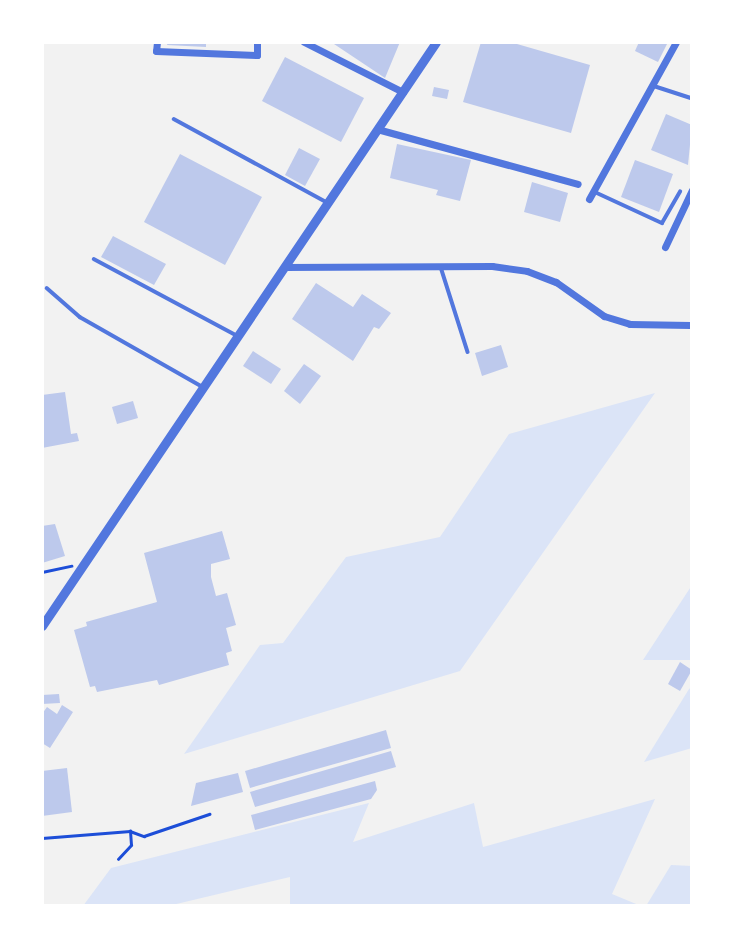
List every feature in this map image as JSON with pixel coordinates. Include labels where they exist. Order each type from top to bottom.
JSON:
[{"type":"street","points":[[157,42],[156,51],[257,55],[257,42]]},
{"type":"street","points":[[304,42],[403,92]]},
{"type":"street","points":[[42,626],[436,42]]},
{"type":"street","points":[[591,195],[676,42]]},
{"type":"street","points":[[377,129],[578,184]]},
{"type":"street","points":[[665,247],[692,190]]},
{"type":"street","points":[[284,267],[492,266],[527,271],[556,282],[604,316],[655,328],[690,324]]},
{"type":"lane","points":[[652,85],[692,98]]},
{"type":"lane","points":[[174,119],[328,203]]},
{"type":"lane","points":[[591,195],[662,223],[680,192]]},
{"type":"lane","points":[[94,258],[237,336]]},
{"type":"lane","points":[[441,267],[468,352]]},
{"type":"lane","points":[[47,288],[80,317],[203,387]]},
{"type":"path","points":[[42,572],[67,565],[80,570]]},
{"type":"path","points":[[42,838],[130,831],[144,836],[209,814]]},
{"type":"path","points":[[118,859],[131,845],[130,831]]},
{"type":"shaded area","points":[[655,393],[460,671],[184,754],[260,645],[283,643],[346,557],[440,537],[509,434]]},
{"type":"shaded area","points":[[692,585],[692,660],[643,660]]},
{"type":"shaded area","points":[[692,687],[692,748],[644,762],[689,689]]},
{"type":"shaded area","points":[[655,799],[612,894],[641,906],[290,906],[290,877],[168,906],[83,906],[111,868],[369,803],[353,842],[474,803],[483,847]]},
{"type":"shaded area","points":[[671,865],[692,866],[692,906],[646,906]]},
{"type":"building","points":[[168,42],[206,42],[206,47],[167,45]]},
{"type":"building","points":[[331,42],[400,42],[385,78]]},
{"type":"building","points":[[481,42],[510,42],[590,65],[571,133],[463,102]]},
{"type":"building","points":[[639,42],[668,42],[658,62],[635,51]]},
{"type":"building","points":[[285,57],[364,98],[341,142],[262,101]]},
{"type":"building","points":[[434,87],[449,90],[447,99],[432,96]]},
{"type":"building","points":[[666,114],[692,125],[688,165],[651,150]]},
{"type":"building","points":[[397,144],[471,160],[460,201],[436,195],[438,190],[390,178]]},
{"type":"building","points":[[299,148],[320,159],[305,186],[285,175]]},
{"type":"building","points":[[180,154],[262,197],[225,265],[144,222]]},
{"type":"building","points":[[635,160],[673,174],[659,212],[621,197]]},
{"type":"building","points":[[532,182],[568,193],[560,222],[524,212]]},
{"type":"building","points":[[113,236],[166,264],[154,285],[101,257]]},
{"type":"building","points":[[316,283],[353,307],[362,294],[391,313],[379,329],[374,327],[353,361],[292,319]]},
{"type":"building","points":[[501,345],[508,367],[482,376],[475,353]]},
{"type":"building","points":[[253,351],[281,369],[271,384],[243,366]]},
{"type":"building","points":[[304,364],[321,376],[300,404],[284,391]]},
{"type":"building","points":[[65,392],[71,434],[77,433],[79,441],[42,448],[42,395]]},
{"type":"building","points":[[133,401],[138,418],[117,424],[112,407]]},
{"type":"building","points":[[55,524],[65,556],[42,563],[42,526]]},
{"type":"building","points":[[222,531],[230,559],[211,564],[211,577],[216,596],[227,593],[236,625],[226,628],[232,651],[226,653],[229,665],[159,685],[157,680],[97,692],[95,686],[90,687],[74,630],[87,626],[86,622],[157,602],[144,553]]},
{"type":"building","points":[[680,662],[692,670],[680,691],[668,684]]},
{"type":"building","points":[[59,694],[60,703],[42,704],[42,695]]},
{"type":"building","points":[[62,705],[73,712],[50,748],[42,743],[42,714],[47,707],[57,714]]},
{"type":"building","points":[[386,730],[391,748],[250,788],[245,771]]},
{"type":"building","points":[[391,751],[396,767],[255,807],[250,792]]},
{"type":"building","points":[[67,768],[72,812],[42,816],[42,771]]},
{"type":"building","points":[[238,773],[243,792],[191,806],[196,783]]},
{"type":"building","points":[[375,781],[377,790],[371,799],[255,830],[251,815]]}]
